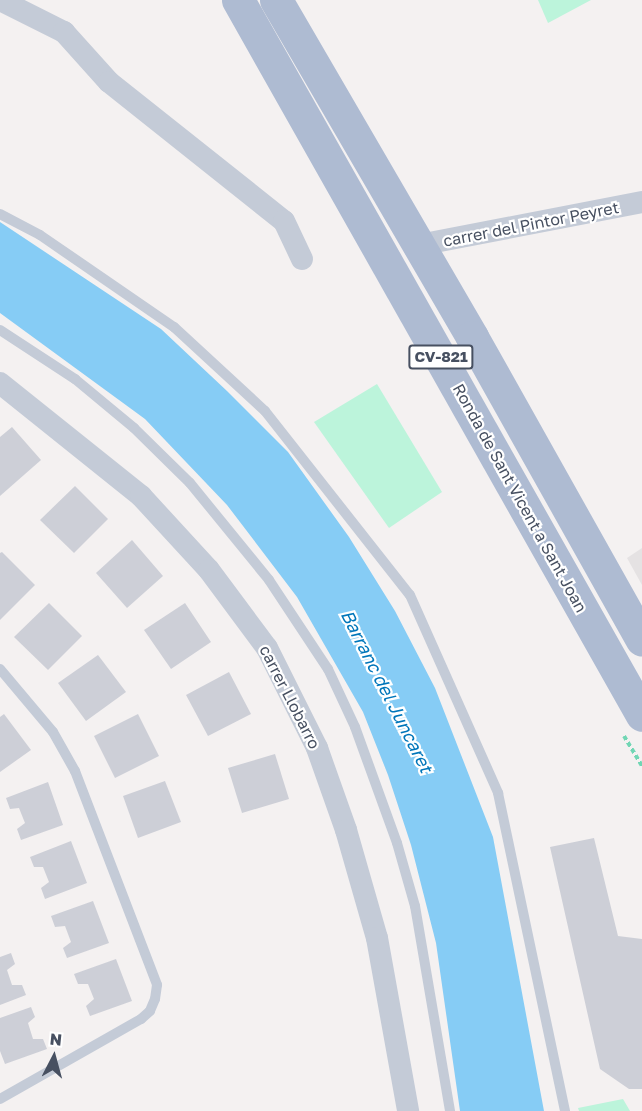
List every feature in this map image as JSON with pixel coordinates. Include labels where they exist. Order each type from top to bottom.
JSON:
[{"type":"main road","name":"Ronda de Sant Vicent a Sant Joan","points":[[238,0],[642,715]]},
{"type":"main road","name":"CV-821","points":[[276,0],[419,245],[642,640]]},
{"type":"street","points":[[0,0],[64,32],[109,82],[284,221],[302,259]]},
{"type":"street","name":"carrer del Pintor Peyret","points":[[419,245],[642,202]]},
{"type":"street","name":"carrer Llobarro","points":[[1,387],[141,496],[202,562],[267,648],[317,748],[346,830],[376,938],[408,1111]]},
{"type":"lane","points":[[0,214],[40,235],[174,327],[265,411],[410,595],[498,793],[565,1111]]},
{"type":"lane","points":[[0,330],[75,379],[134,428],[190,483],[269,580],[328,669],[356,727],[398,843],[415,906],[450,1111]]},
{"type":"lane","points":[[0,669],[52,732],[75,771],[157,985],[150,1011],[141,1019],[0,1099]]},
{"type":"shaded area","points":[[642,548],[642,585],[627,558]]},
{"type":"green space","points":[[538,0],[591,0],[548,23]]},
{"type":"green space","points":[[377,384],[442,492],[389,528],[314,422]]},
{"type":"green space","points":[[623,1099],[630,1111],[579,1111],[578,1108]]},
{"type":"water","name":"Barranc del Juncaret","points":[[0,222],[161,329],[227,391],[288,452],[349,537],[395,611],[435,688],[493,837],[544,1111],[460,1111],[436,943],[411,845],[388,775],[363,712],[297,597],[227,505],[145,419],[0,313]]},
{"type":"building","points":[[12,427],[41,460],[0,496],[0,437]]},
{"type":"building","points":[[75,486],[108,519],[74,553],[40,520]]},
{"type":"building","points":[[132,540],[163,576],[127,608],[96,573]]},
{"type":"building","points":[[2,552],[35,585],[0,620],[0,553]]},
{"type":"building","points":[[49,603],[82,636],[48,670],[14,637]]},
{"type":"building","points":[[185,603],[211,642],[171,669],[144,630]]},
{"type":"building","points":[[98,655],[126,692],[86,721],[58,683]]},
{"type":"building","points":[[229,672],[251,714],[208,736],[186,695]]},
{"type":"building","points":[[4,714],[31,750],[0,772],[0,717]]},
{"type":"building","points":[[138,714],[159,756],[115,778],[94,736]]},
{"type":"building","points":[[275,754],[289,799],[242,813],[228,768]]},
{"type":"building","points":[[165,781],[181,822],[138,838],[123,796]]},
{"type":"building","points":[[48,782],[63,825],[21,840],[17,829],[25,823],[19,808],[10,809],[6,798]]},
{"type":"building","points":[[594,838],[618,936],[642,939],[642,1089],[629,1089],[600,1069],[550,847]]},
{"type":"building","points":[[71,841],[87,883],[45,899],[41,888],[49,882],[43,867],[34,867],[30,857]]},
{"type":"building","points":[[93,901],[109,943],[67,958],[63,948],[71,942],[65,926],[55,927],[51,916]]},
{"type":"building","points":[[11,953],[15,964],[7,970],[12,985],[22,985],[26,995],[0,1005],[0,957]]},
{"type":"building","points":[[116,959],[132,1001],[90,1016],[86,1006],[94,999],[88,984],[78,984],[74,974]]},
{"type":"building","points":[[31,1007],[35,1017],[28,1023],[33,1039],[43,1039],[47,1049],[5,1064],[0,1051],[0,1018]]}]
